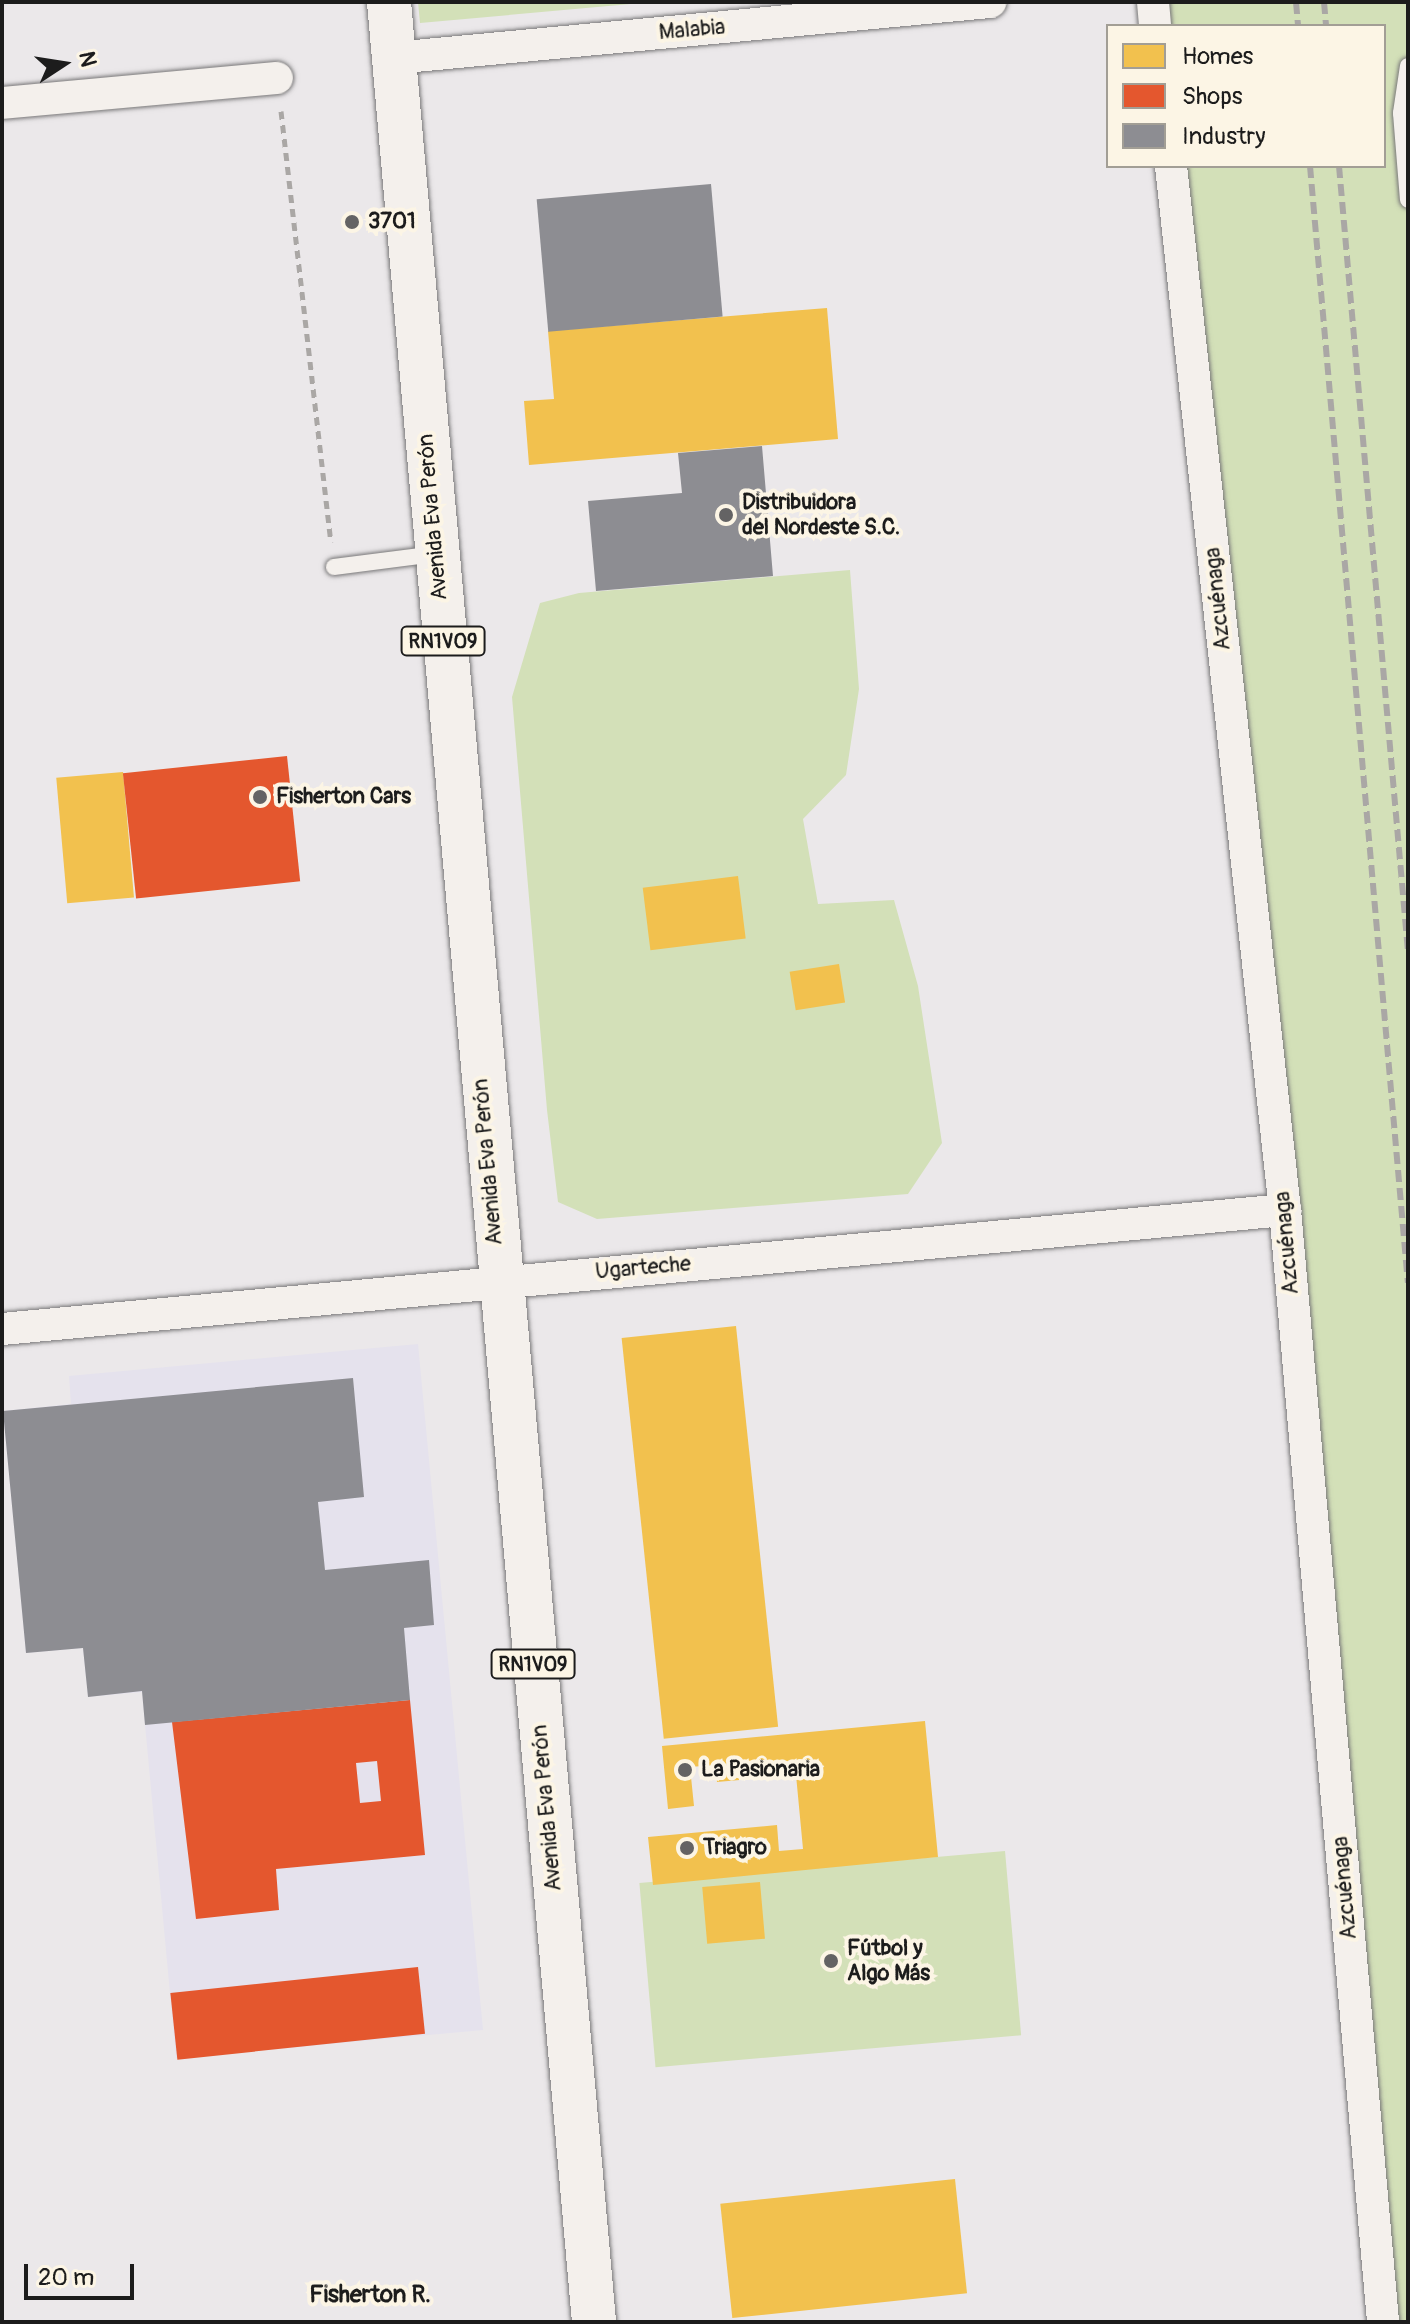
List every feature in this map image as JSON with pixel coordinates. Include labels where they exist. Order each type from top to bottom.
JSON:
[{"type":"main road","name":"Avenida Eva Perón","points":[[389,2],[498,1281],[594,2322]]},
{"type":"street","name":"Malabia","points":[[394,58],[990,2]]},
{"type":"street","points":[[1153,2],[1155,24]]},
{"type":"street","points":[[2,103],[277,78]]},
{"type":"street","name":"Azcuénaga","points":[[1171,168],[1285,1210],[1383,2322]]},
{"type":"street","name":"Ugarteche","points":[[2,1329],[1285,1210]]},
{"type":"lane","points":[[1408,66],[1401,113],[1408,200]]},
{"type":"lane","points":[[334,567],[436,554]]},
{"type":"path","points":[[277,78],[334,567]]},
{"type":"shaded area","points":[[418,1344],[483,2030],[176,2058],[142,1692],[88,1697],[83,1648],[26,1653],[3,1411],[71,1404],[69,1376]]},
{"type":"green space","points":[[418,2],[653,2],[420,23]]},
{"type":"green space","points":[[1153,2],[1408,2],[1408,2322],[1383,2322],[1171,168],[1386,168],[1386,24],[1155,24]]},
{"type":"green space","points":[[850,570],[859,689],[846,775],[803,819],[818,904],[894,900],[918,986],[942,1143],[908,1194],[597,1219],[558,1202],[547,1110],[512,697],[540,603],[579,593]]},
{"type":"green space","name":"Fútbol y Algo Más","points":[[1005,1851],[1021,2035],[656,2067],[639,1883]]},
{"type":"building: Homes","points":[[827,308],[838,439],[529,465],[524,401],[554,399],[548,331]]},
{"type":"building: Homes","points":[[123,772],[134,898],[67,903],[56,778]]},
{"type":"building: Homes","points":[[738,876],[746,939],[650,950],[643,888]]},
{"type":"building: Homes","points":[[839,964],[845,1003],[796,1010],[790,972]]},
{"type":"building: Homes","points":[[736,1326],[778,1727],[664,1739],[622,1338]]},
{"type":"building: Homes","points":[[925,1721],[938,1857],[653,1885],[648,1837],[777,1825],[779,1851],[803,1849],[796,1775],[717,1782],[715,1765],[690,1767],[694,1806],[668,1809],[662,1746]]},
{"type":"building: Homes","points":[[760,1882],[765,1939],[707,1944],[702,1887]]},
{"type":"building: Homes","points":[[955,2179],[967,2293],[732,2318],[720,2204]]},
{"type":"building: Shops","points":[[287,756],[300,881],[136,899],[123,773]]},
{"type":"building: Shops","points":[[410,1700],[425,1855],[276,1869],[279,1910],[196,1919],[172,1722]],"holes":[[[377,1761],[381,1801],[360,1803],[356,1763]]]},
{"type":"building: Shops","points":[[418,1967],[425,2034],[177,2060],[170,1993]]},
{"type":"building: Industry","points":[[711,184],[723,316],[548,332],[537,199]]},
{"type":"building: Industry","points":[[762,446],[773,576],[596,591],[588,501],[682,493],[678,453]]},
{"type":"building: Industry","points":[[353,1378],[364,1497],[318,1502],[325,1570],[429,1560],[434,1625],[404,1628],[410,1700],[145,1725],[142,1691],[88,1697],[83,1648],[26,1653],[3,1411]]},
{"type":"railway","points":[[1296,2],[1298,24]]},
{"type":"railway","points":[[1324,2],[1326,24]]},
{"type":"railway","points":[[1310,168],[1408,1283]]},
{"type":"railway","points":[[1339,168],[1408,952]]},
{"type":"place","name":"3701","points":[[352,222]]},
{"type":"place","name":"Distribuidora del Nordeste S.C.","points":[[726,515]]},
{"type":"place","name":"Fisherton Cars","points":[[260,797]]},
{"type":"place","name":"La Pasionaria","points":[[685,1770]]},
{"type":"place","name":"Triagro","points":[[687,1848]]},
{"type":"place","name":"Fútbol y Algo Más","points":[[831,1961]]},
{"type":"district","name":"Fisherton R.","points":[[370,2295]]}]
